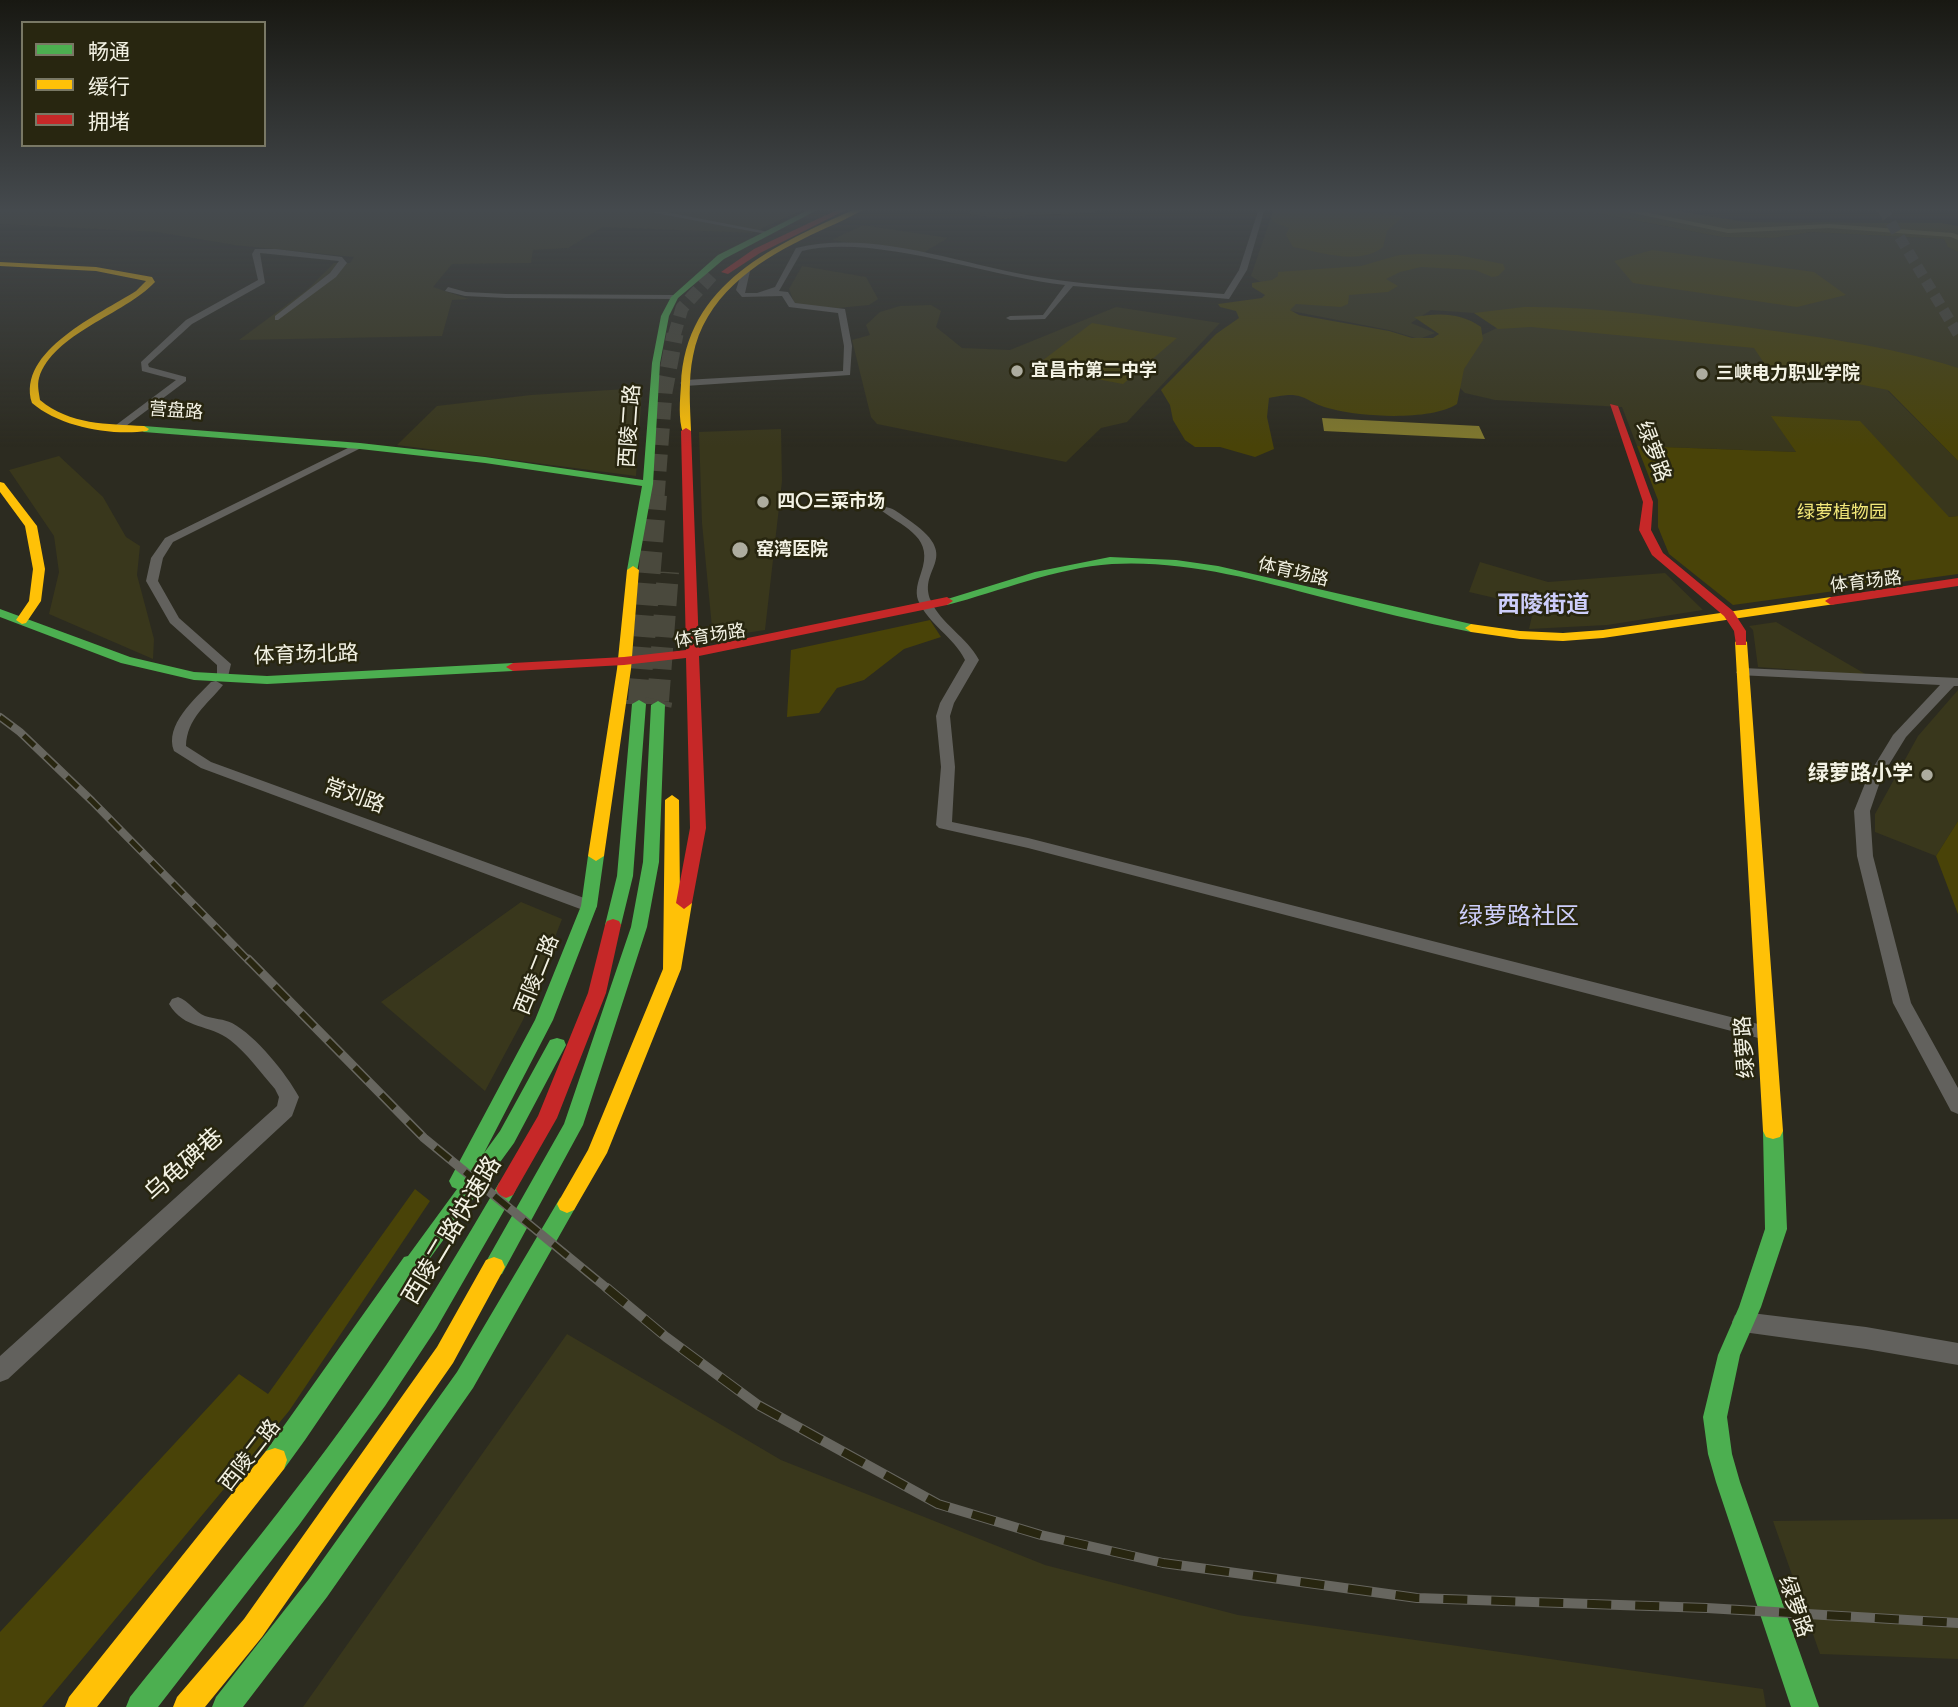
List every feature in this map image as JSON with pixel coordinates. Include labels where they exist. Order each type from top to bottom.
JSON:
[{"type":"main road","name":"营盘路","points":[[146,288],[75,335],[50,356],[34,379],[35,401],[50,415],[82,423],[119,427],[360,446],[485,460],[648,484]]},
{"type":"main road","name":"西陵二路","points":[[684,309],[699,288]]},
{"type":"main road","name":"西陵二路","points":[[79,1707],[297,1433],[404,1279],[544,1020],[589,906],[624,665],[632,575],[648,484],[656,363],[664,320],[684,309],[712,303],[728,288]]},
{"type":"main road","points":[[684,309],[687,306],[712,303]]},
{"type":"main road","name":"西陵二路","points":[[226,1707],[318,1588],[465,1380],[597,1153],[672,969],[698,828],[685,383],[693,336],[684,309]]},
{"type":"main road","name":"绿萝路","points":[[1613,406],[1648,502],[1645,530],[1658,555],[1731,617],[1740,631],[1776,1228],[1743,1322],[1728,1355],[1716,1417],[1720,1454],[1805,1707]]},
{"type":"main road","points":[[0,485],[31,526],[39,569],[35,601],[22,620]]},
{"type":"main road","name":"体育场路","points":[[624,665],[692,657],[931,609],[1073,574],[1138,565],[1220,576],[1462,631],[1521,640],[1565,643],[1610,640],[1731,617],[1958,582]]},
{"type":"main road","name":"体育场路","points":[[1731,617],[1958,590]]},
{"type":"main road","name":"体育场北路","points":[[0,613],[123,660],[219,682]]},
{"type":"main road","name":"体育场北路","points":[[0,623],[118,666],[163,679],[264,683],[624,665]]},
{"type":"main road","name":"西陵二路快速路","points":[[140,1707],[247,1573],[378,1396],[460,1268],[547,1118],[597,993],[625,876],[639,704]]},
{"type":"main road","points":[[187,1707],[253,1628],[445,1355],[573,1125],[639,927],[651,862],[669,708]]},
{"type":"main road","points":[[672,969],[673,785]]},
{"type":"main road","points":[[572,1012],[625,876]]},
{"type":"main road","points":[[404,1279],[510,1131],[546,1070],[562,1035]]},
{"type":"street","points":[[119,427],[183,379],[145,369],[144,364],[153,353],[189,323],[250,288]]},
{"type":"street","points":[[278,317],[316,288]]},
{"type":"street","points":[[741,288],[740,293],[748,296],[779,288]]},
{"type":"street","points":[[1010,317],[1045,317],[1068,288]]},
{"type":"street","points":[[1123,288],[1226,297],[1232,288]]},
{"type":"street","points":[[448,289],[486,296],[684,309]]},
{"type":"street","points":[[685,383],[847,373],[848,346],[842,311],[792,305],[785,294],[765,293]]},
{"type":"street","points":[[219,682],[224,664],[174,620],[152,582],[157,558],[169,540],[360,446]]},
{"type":"street","points":[[886,509],[929,545],[932,562],[923,584],[922,597],[966,645],[972,660],[947,703],[943,716],[948,767],[944,825],[1041,846],[1766,1033]]},
{"type":"street","points":[[1743,671],[1954,682]]},
{"type":"street","name":"常刘路","points":[[219,682],[187,717],[178,732],[179,748],[206,765],[589,906]]},
{"type":"street","points":[[1954,682],[1900,734],[1875,776],[1861,811],[1865,856],[1902,1003],[1958,1106]]},
{"type":"street","name":"乌龟碑巷","points":[[0,1371],[285,1110],[289,1097],[282,1084],[238,1036],[224,1027],[198,1021],[178,1004]]},
{"type":"street","points":[[1743,1322],[1866,1338],[1958,1354]]},
{"type":"shaded area","points":[[435,288],[469,299],[452,300],[442,336],[239,340],[308,289]]},
{"type":"shaded area","points":[[872,288],[878,299],[869,305],[838,308],[795,305],[789,289]]},
{"type":"shaded area","name":"三峡电力职业学院","points":[[1269,288],[1958,288],[1958,389],[1888,391],[1958,461],[1958,516],[1949,517],[1772,416],[1796,452],[1637,446],[1622,407],[1495,400],[1465,393],[1430,359],[1497,328],[1474,313],[1431,310],[1411,323],[1435,333],[1419,339],[1389,330],[1286,310],[1287,299]]},
{"type":"shaded area","name":"宜昌市第二中学","points":[[931,305],[941,311],[936,327],[962,348],[1010,350],[1116,307],[1220,323],[1127,422],[1101,428],[1066,462],[877,424],[871,417],[852,340],[870,335],[866,325],[880,312],[900,306]]},
{"type":"shaded area","points":[[642,388],[636,476],[397,445],[437,406],[531,395]]},
{"type":"shaded area","points":[[1322,418],[1479,426],[1485,439],[1324,431]]},
{"type":"shaded area","points":[[781,429],[782,481],[765,630],[713,638],[702,523],[699,432]]},
{"type":"shaded area","points":[[59,456],[103,497],[126,537],[140,546],[137,575],[154,639],[153,659],[49,614],[59,572],[54,536],[9,470]]},
{"type":"shaded area","points":[[1480,562],[1548,582],[1665,573],[1703,610],[1607,625],[1529,629],[1534,607],[1469,592]]},
{"type":"shaded area","points":[[1776,622],[1867,675],[1758,667],[1753,630],[1749,626]]},
{"type":"shaded area","name":"绿萝路小学","points":[[1958,690],[1958,821],[1936,856],[1875,832],[1875,814],[1918,736]]},
{"type":"shaded area","points":[[521,902],[562,919],[523,1020],[485,1091],[381,1002]]},
{"type":"shaded area","points":[[567,1334],[781,1460],[1045,1565],[1238,1615],[1763,1689],[1766,1707],[303,1707]]},
{"type":"shaded area","points":[[1958,1519],[1958,1659],[1820,1654],[1773,1521]]},
{"type":"green space","points":[[1253,288],[1395,288],[1388,292],[1349,295],[1348,304],[1341,307],[1296,304],[1290,310],[1299,315],[1389,331],[1412,338],[1433,338],[1439,334],[1414,317],[1449,315],[1481,327],[1483,340],[1464,369],[1457,404],[1445,409],[1414,415],[1361,414],[1332,409],[1298,396],[1281,396],[1269,398],[1267,417],[1274,449],[1255,457],[1220,447],[1195,447],[1185,440],[1173,420],[1170,405],[1161,390],[1216,334],[1239,318],[1236,311],[1218,304],[1262,298],[1265,295]]},
{"type":"green space","points":[[1665,288],[1836,288],[1846,295],[1797,307]]},
{"type":"green space","points":[[1524,307],[1631,313],[1793,334],[1876,347],[1958,368],[1958,461],[1888,390],[1833,379],[1770,372],[1754,348],[1531,327],[1498,329],[1474,313]]},
{"type":"green space","points":[[1092,323],[1177,338],[1123,384],[1034,367]]},
{"type":"green space","name":"绿萝植物园","points":[[1771,416],[1860,421],[1949,517],[1958,516],[1958,574],[1733,605],[1669,554],[1658,527],[1658,500],[1637,446],[1796,452]]},
{"type":"green space","points":[[930,620],[941,637],[904,649],[864,680],[837,688],[819,713],[787,717],[791,650]]},
{"type":"green space","points":[[1958,821],[1958,914],[1936,856]]},
{"type":"green space","points":[[415,1189],[430,1201],[289,1411],[42,1707],[0,1707],[0,1632],[239,1374],[268,1394]]},
{"type":"tunnel","points":[[674,336],[682,308],[701,288]]},
{"type":"tunnel","points":[[1930,288],[1958,334]]},
{"type":"tunnel","points":[[656,497],[664,392],[675,334]]},
{"type":"tunnel","points":[[639,701],[656,495]]},
{"type":"tunnel","points":[[658,701],[668,572]]},
{"type":"tunnel","points":[[658,705],[659,700]]},
{"type":"railway","points":[[0,717],[20,732],[92,801],[249,961]]},
{"type":"railway","points":[[248,959],[424,1138],[609,1290]]},
{"type":"railway","points":[[607,1288],[666,1337],[758,1405],[938,1504],[1041,1535],[1163,1563],[1417,1598],[1707,1608],[1958,1623]]},
{"type":"traffic: fast","points":[[633,570],[648,484],[656,363],[665,316],[675,297],[686,288]]},
{"type":"traffic: fast","points":[[144,429],[360,446],[485,460],[648,484]]},
{"type":"traffic: fast","points":[[947,601],[1063,568],[1087,563],[1133,560],[1176,563],[1261,578],[1471,628]]},
{"type":"traffic: fast","points":[[0,613],[126,660],[194,676],[267,680],[513,667]]},
{"type":"traffic: fast","points":[[613,925],[625,876],[639,704]]},
{"type":"traffic: fast","points":[[494,1267],[573,1125],[639,927],[651,862],[658,705]]},
{"type":"traffic: fast","points":[[459,1181],[544,1020],[589,906],[596,856]]},
{"type":"traffic: fast","points":[[404,1279],[507,1137],[557,1045]]},
{"type":"traffic: fast","points":[[1773,1131],[1776,1229],[1750,1307],[1729,1355],[1715,1417],[1720,1454],[1728,1482],[1805,1707]]},
{"type":"traffic: fast","points":[[140,1707],[349,1438],[428,1321],[506,1189]]},
{"type":"traffic: fast","points":[[226,1707],[318,1588],[465,1380],[567,1204]]},
{"type":"traffic: fast","points":[[275,1460],[412,1264]]},
{"type":"traffic: slow","points":[[144,429],[86,424],[59,417],[35,401],[33,384],[40,366],[50,353],[79,330],[145,288]]},
{"type":"traffic: slow","points":[[686,431],[687,366],[691,345],[702,319],[726,288]]},
{"type":"traffic: slow","points":[[0,485],[31,526],[39,569],[35,601],[22,620]]},
{"type":"traffic: slow","points":[[596,856],[624,669],[633,570]]},
{"type":"traffic: slow","points":[[1471,628],[1520,635],[1563,637],[1603,634],[1831,601]]},
{"type":"traffic: slow","points":[[1741,642],[1773,1131]]},
{"type":"traffic: slow","points":[[672,800],[672,969]]},
{"type":"traffic: slow","points":[[567,1204],[597,1153],[672,969],[684,903]]},
{"type":"traffic: slow","points":[[187,1707],[253,1628],[445,1355],[494,1267]]},
{"type":"traffic: slow","points":[[79,1707],[275,1460]]},
{"type":"traffic: jam","points":[[1613,406],[1648,502],[1645,530],[1658,555],[1729,614],[1740,631],[1741,642]]},
{"type":"traffic: jam","points":[[684,903],[698,828],[686,431]]},
{"type":"traffic: jam","points":[[1831,601],[1958,582]]},
{"type":"traffic: jam","points":[[513,667],[624,661],[693,653],[947,601]]},
{"type":"traffic: jam","points":[[506,1189],[547,1118],[597,993],[613,925]]},
{"type":"place","name":"宜昌市第二中学","points":[[1017,371]]},
{"type":"place","name":"三峡电力职业学院","points":[[1702,374]]},
{"type":"place","name":"四〇三菜市场","points":[[763,502]]},
{"type":"place","name":"窑湾医院","points":[[740,550]]},
{"type":"place","name":"绿萝路小学","points":[[1927,775]]},
{"type":"district","name":"西陵街道","points":[[1543,606]]},
{"type":"district","name":"绿萝路社区","points":[[1519,918]]}]
